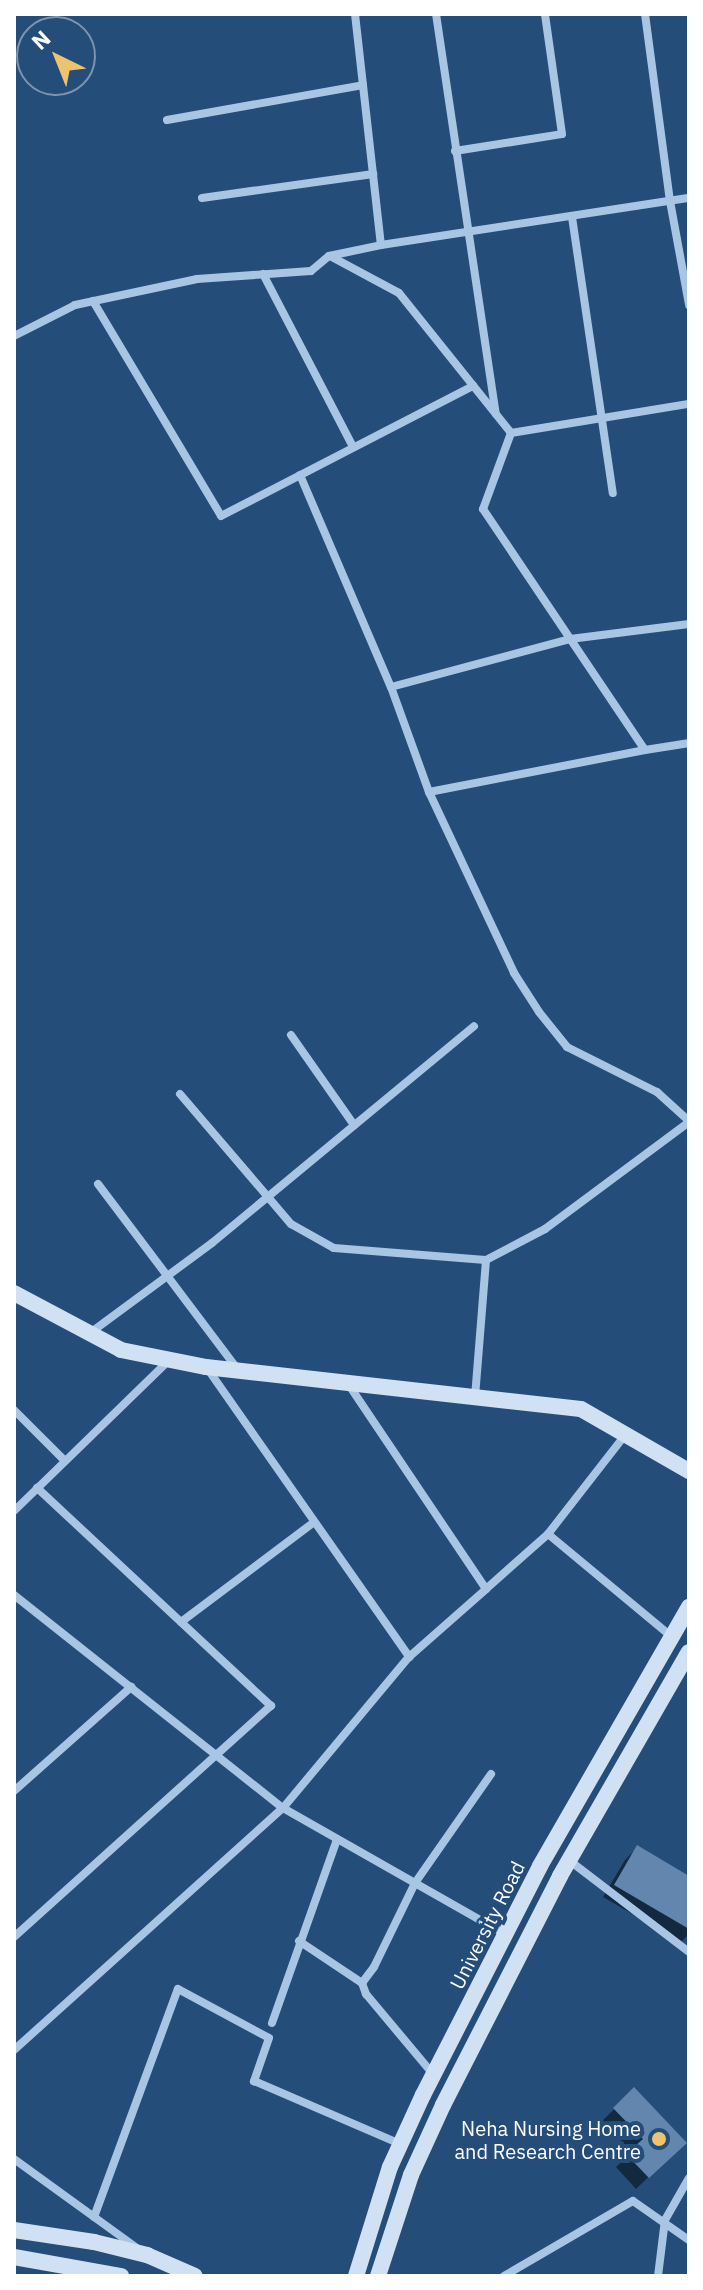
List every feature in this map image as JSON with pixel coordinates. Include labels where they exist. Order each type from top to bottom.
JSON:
[{"type":"street","points":[[355,14],[381,245]]},
{"type":"street","points":[[436,14],[496,414]]},
{"type":"street","points":[[455,151],[562,134],[545,14]]},
{"type":"street","points":[[645,14],[670,201],[689,305]]},
{"type":"street","points":[[167,120],[363,85]]},
{"type":"street","points":[[202,198],[373,174]]},
{"type":"street","points":[[14,336],[75,305],[197,279],[311,271],[329,256],[381,245],[689,198]]},
{"type":"street","points":[[572,217],[613,493]]},
{"type":"street","points":[[329,256],[399,293],[511,433]]},
{"type":"street","points":[[263,274],[353,447]]},
{"type":"street","points":[[93,301],[221,516],[473,386]]},
{"type":"street","points":[[511,433],[689,404]]},
{"type":"street","points":[[511,433],[483,509],[645,750]]},
{"type":"street","points":[[180,1094],[291,1224],[334,1248],[486,1260],[545,1229],[689,1121],[657,1092],[567,1047],[514,973],[429,792],[391,687],[300,475]]},
{"type":"street","points":[[391,687],[570,639],[689,624]]},
{"type":"street","points":[[429,792],[689,743]]},
{"type":"street","points":[[89,1334],[266,1198],[474,1026]]},
{"type":"street","points":[[291,1035],[354,1125]]},
{"type":"street","points":[[98,1184],[239,1371]]},
{"type":"street","points":[[475,1397],[486,1260]]},
{"type":"street","points":[[14,1293],[121,1350],[169,1360],[239,1371],[581,1409],[689,1471]]},
{"type":"street","points":[[14,1511],[169,1360]]},
{"type":"street","points":[[206,1367],[409,1657]]},
{"type":"street","points":[[347,1383],[486,1589]]},
{"type":"street","points":[[14,1410],[65,1461]]},
{"type":"street","points":[[14,2051],[283,1808],[409,1657],[548,1534],[626,1434]]},
{"type":"street","points":[[14,1937],[218,1757],[271,1706],[37,1488]]},
{"type":"street","points":[[181,1622],[314,1522]]},
{"type":"street","points":[[548,1534],[672,1637]]},
{"type":"street","points":[[14,1595],[283,1808],[505,1934]]},
{"type":"street","name":"University Road","points":[[356,2276],[400,2144],[433,2075],[540,1866],[689,1607]]},
{"type":"street","points":[[378,2276],[411,2175],[569,1860],[689,1652]]},
{"type":"street","points":[[14,1791],[131,1687]]},
{"type":"street","points":[[362,1983],[374,1967],[415,1883],[491,1774]]},
{"type":"street","points":[[272,2023],[337,1839]]},
{"type":"street","points":[[569,1860],[689,1952]]},
{"type":"street","points":[[299,1941],[362,1983],[366,1994],[433,2075]]},
{"type":"street","points":[[94,2217],[178,1989],[269,2038],[254,2081],[400,2144]]},
{"type":"street","points":[[14,2159],[147,2255]]},
{"type":"street","points":[[658,2276],[665,2220],[689,2178]]},
{"type":"street","points":[[504,2276],[633,2201],[665,2220],[689,2240]]},
{"type":"street","points":[[14,2230],[94,2242],[147,2255],[195,2276]]},
{"type":"street","points":[[14,2257],[121,2276]]},
{"type":"building","points":[[637,1845],[689,1876],[689,1929],[614,1885]]},
{"type":"building","points":[[634,2087],[687,2143],[649,2178],[626,2154],[643,2139],[613,2108]]},
{"type":"place","name":"Neha Nursing Home and Research Centre","points":[[659,2139]]}]
